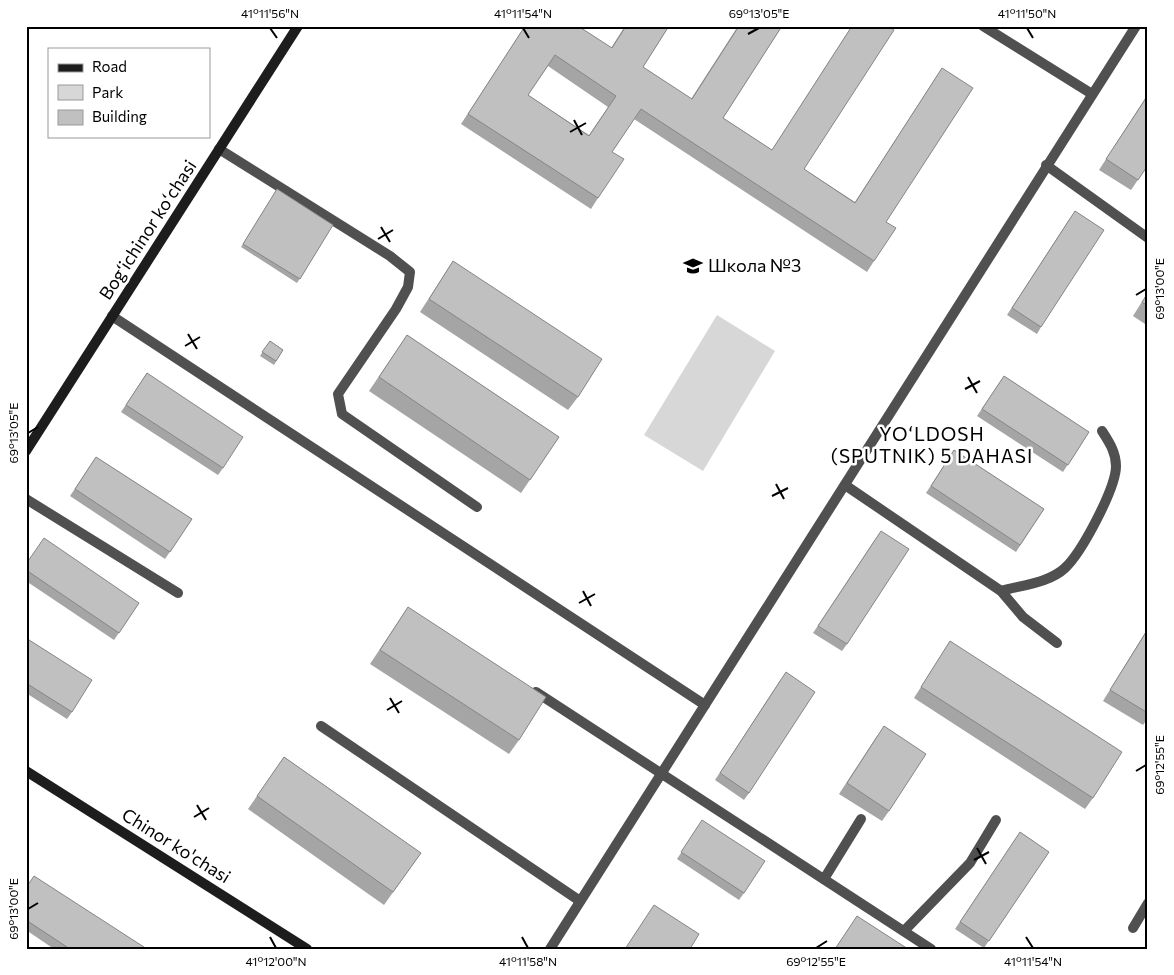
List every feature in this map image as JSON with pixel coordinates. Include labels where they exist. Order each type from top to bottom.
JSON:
[{"type":"street","name":"Bogʻichinor koʻchasi","points":[[26,451],[298,26]]},
{"type":"street","points":[[983,26],[1092,94]]},
{"type":"street","points":[[550,949],[1136,26]]},
{"type":"street","points":[[219,149],[390,256],[410,272],[408,288],[396,309],[338,394],[342,414],[477,507]]},
{"type":"street","points":[[1046,165],[1148,238]]},
{"type":"street","points":[[112,316],[705,705]]},
{"type":"street","points":[[1001,591],[1043,581],[1065,568],[1091,531],[1111,488],[1116,466],[1114,450],[1102,431]]},
{"type":"street","points":[[845,485],[1001,591],[1023,617],[1057,643]]},
{"type":"street","points":[[26,499],[178,593]]},
{"type":"street","points":[[531,688],[931,949]]},
{"type":"street","points":[[320,726],[580,901]]},
{"type":"street","name":"Chinor ko'chasi","points":[[26,771],[307,949]]},
{"type":"street","points":[[824,879],[861,819]]},
{"type":"street","points":[[904,931],[970,863],[996,820]]},
{"type":"street","points":[[1133,928],[1148,903]]},
{"type":"green space","points":[[717,315],[775,351],[703,471],[644,435]]},
{"type":"building","points":[[525,26],[578,26],[612,48],[626,26],[669,26],[643,67],[692,99],[739,26],[782,26],[723,118],[772,150],[852,26],[888,26],[894,30],[804,169],[855,203],[942,68],[973,88],[886,222],[896,228],[874,261],[641,109],[612,152],[624,159],[598,198],[468,114]],"holes":[[[555,55],[616,96],[589,136],[528,95]]]},
{"type":"building","points":[[1148,95],[1148,165],[1138,180],[1106,159]]},
{"type":"building","points":[[277,189],[333,225],[300,279],[243,244]]},
{"type":"building","points":[[1075,211],[1104,230],[1041,327],[1012,308]]},
{"type":"building","points":[[453,261],[602,359],[578,397],[429,299]]},
{"type":"building","points":[[1148,293],[1148,306],[1142,302]]},
{"type":"building","points":[[407,335],[559,437],[530,480],[379,377]]},
{"type":"building","points":[[270,341],[283,350],[276,361],[262,352]]},
{"type":"building","points":[[147,373],[243,437],[223,468],[126,405]]},
{"type":"building","points":[[1004,376],[1089,432],[1068,465],[982,409]]},
{"type":"building","points":[[954,450],[1044,509],[1020,545],[931,486]]},
{"type":"building","points":[[96,457],[192,519],[170,552],[75,489]]},
{"type":"building","points":[[881,531],[909,549],[847,644],[818,626]]},
{"type":"building","points":[[44,538],[139,603],[119,633],[26,570],[26,564]]},
{"type":"building","points":[[408,607],[546,697],[519,740],[380,650]]},
{"type":"building","points":[[1148,629],[1148,713],[1110,690]]},
{"type":"building","points":[[26,638],[92,680],[72,712],[26,683]]},
{"type":"building","points":[[950,641],[1122,752],[1093,798],[921,687]]},
{"type":"building","points":[[786,672],[815,692],[749,793],[720,773]]},
{"type":"building","points":[[884,726],[926,754],[889,811],[847,783]]},
{"type":"building","points":[[284,757],[421,853],[393,892],[257,796]]},
{"type":"building","points":[[702,820],[765,861],[744,893],[681,852]]},
{"type":"building","points":[[1020,832],[1049,852],[989,941],[960,922]]},
{"type":"building","points":[[34,876],[147,949],[70,949],[26,920],[26,888]]},
{"type":"building","points":[[654,905],[699,934],[690,949],[625,949]]},
{"type":"building","points":[[857,916],[908,949],[835,949]]},
{"type":"place","name":"Школа №3","points":[[693,266]]},
{"type":"district","name":"YO‘LDOSH (SPUTNIK) 5 DAHASI","points":[[932,445]]}]
